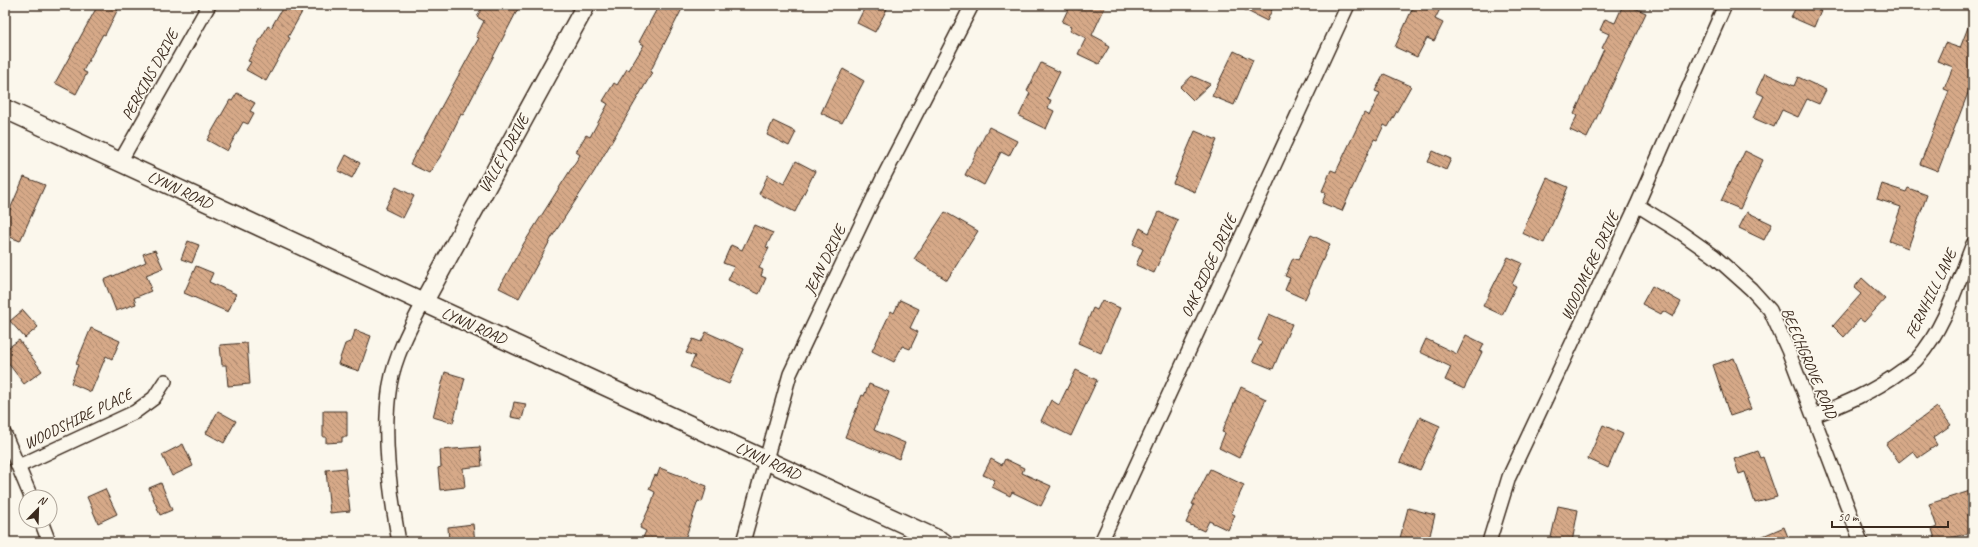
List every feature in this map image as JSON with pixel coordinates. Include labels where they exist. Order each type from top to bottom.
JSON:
[{"type":"main road","name":"VALLEY DRIVE","points":[[423,303],[586,5]]},
{"type":"main road","name":"LYNN ROAD","points":[[5,109],[943,542]]},
{"type":"street","name":"PERKINS DRIVE","points":[[120,162],[209,5]]},
{"type":"street","name":"JEAN DRIVE","points":[[743,542],[790,374],[882,180],[972,5]]},
{"type":"street","name":"OAK RIDGE DRIVE","points":[[1101,542],[1348,5]]},
{"type":"street","name":"WOODMERE DRIVE","points":[[1489,542],[1509,477],[1637,205],[1725,5]]},
{"type":"street","name":"BEECHGROVE ROAD","points":[[1637,205],[1680,232],[1714,256],[1751,289],[1770,310],[1788,350],[1862,542]]},
{"type":"street","name":"FERNHILL LANE","points":[[1814,416],[1863,396],[1917,360],[1934,336],[1950,302],[1973,244]]},
{"type":"street","points":[[399,542],[391,498],[387,442],[390,384],[401,350],[423,303]]},
{"type":"street","name":"WOODSHIRE PLACE","points":[[19,466],[135,412],[154,398],[165,381]]},
{"type":"street","points":[[5,435],[29,489]]},
{"type":"street","points":[[44,529],[49,542]]},
{"type":"building","points":[[98,5],[120,5],[105,35],[103,34],[83,71],[87,73],[76,94],[55,83]]},
{"type":"building","points":[[284,5],[306,5],[288,37],[290,38],[266,81],[246,70],[251,62],[248,61],[268,26],[271,28]]},
{"type":"building","points":[[483,5],[491,9],[493,5],[520,5],[463,115],[461,114],[440,157],[429,173],[410,164],[479,38],[476,37],[484,21],[477,17]]},
{"type":"building","points":[[659,5],[684,5],[650,72],[652,73],[594,172],[552,237],[519,298],[499,288],[524,243],[580,155],[576,152],[586,135],[590,137],[608,104],[603,101],[614,83],[617,85],[627,69],[629,70],[644,45],[639,42]]},
{"type":"building","points":[[866,5],[889,5],[875,32],[857,23]]},
{"type":"building","points":[[1070,5],[1106,5],[1092,35],[1107,43],[1106,45],[1109,47],[1099,64],[1078,54],[1086,38],[1070,30],[1072,26],[1062,22]]},
{"type":"building","points":[[1235,5],[1274,5],[1267,21]]},
{"type":"building","points":[[1414,5],[1442,5],[1435,19],[1443,23],[1434,41],[1427,38],[1417,57],[1395,47]]},
{"type":"building","points":[[1623,5],[1628,5],[1646,13],[1587,138],[1570,130],[1577,116],[1574,114],[1604,49],[1602,48],[1609,34],[1600,30],[1605,19],[1615,23]]},
{"type":"building","points":[[1797,5],[1823,5],[1814,27],[1791,17]]},
{"type":"building","points":[[1972,17],[1973,80],[1938,171],[1920,164],[1949,91],[1944,89],[1953,67],[1937,61],[1945,43],[1960,48]]},
{"type":"building","points":[[1234,51],[1253,60],[1234,105],[1212,96]]},
{"type":"building","points":[[1041,63],[1060,72],[1047,99],[1051,100],[1048,108],[1054,111],[1046,129],[1019,116],[1030,93],[1027,91]]},
{"type":"building","points":[[843,69],[864,81],[842,123],[821,113]]},
{"type":"building","points":[[1765,73],[1794,86],[1798,77],[1826,90],[1819,104],[1807,99],[1798,117],[1782,110],[1774,127],[1753,118],[1764,96],[1756,92]]},
{"type":"building","points":[[1384,74],[1411,86],[1388,127],[1384,125],[1377,140],[1374,139],[1342,211],[1322,203],[1326,193],[1322,191],[1331,170],[1336,172],[1364,113],[1369,116],[1380,93],[1375,91]]},
{"type":"building","points":[[1192,76],[1210,84],[1193,100],[1180,87]]},
{"type":"building","points":[[237,93],[255,103],[250,111],[254,113],[248,124],[243,122],[227,151],[207,140],[230,100],[232,101]]},
{"type":"building","points":[[773,121],[796,132],[789,146],[767,135]]},
{"type":"building","points":[[989,127],[1017,141],[1009,156],[1001,152],[984,185],[965,175]]},
{"type":"building","points":[[1195,131],[1217,140],[1195,192],[1173,183]]},
{"type":"building","points":[[1433,151],[1451,159],[1446,170],[1428,162]]},
{"type":"building","points":[[1745,151],[1763,160],[1740,209],[1721,201]]},
{"type":"building","points":[[346,155],[360,163],[352,178],[338,171]]},
{"type":"building","points":[[796,161],[815,171],[795,212],[759,194],[768,175],[784,184]]},
{"type":"building","points":[[24,177],[45,185],[20,241],[5,235],[5,221]]},
{"type":"building","points":[[1547,178],[1568,187],[1544,243],[1522,233]]},
{"type":"building","points":[[1882,184],[1906,192],[1908,188],[1927,195],[1908,248],[1889,241],[1901,207],[1877,199]]},
{"type":"building","points":[[396,187],[414,196],[403,218],[385,209]]},
{"type":"building","points":[[945,212],[978,231],[947,280],[914,259]]},
{"type":"building","points":[[1159,212],[1178,220],[1154,273],[1136,265],[1143,249],[1133,244],[1140,228],[1149,233]]},
{"type":"building","points":[[1747,212],[1772,224],[1764,240],[1739,228]]},
{"type":"building","points":[[754,225],[773,233],[766,247],[769,248],[759,268],[763,270],[761,276],[766,278],[759,294],[728,280],[734,267],[723,263],[731,245],[742,250]]},
{"type":"building","points":[[1311,235],[1330,244],[1305,299],[1285,290],[1290,278],[1285,276],[1293,258],[1298,260]]},
{"type":"building","points":[[188,241],[199,245],[192,263],[181,259]]},
{"type":"building","points":[[155,250],[163,268],[146,275],[151,291],[134,298],[136,304],[116,311],[104,280],[146,262],[143,254]]},
{"type":"building","points":[[1508,257],[1522,263],[1512,284],[1516,286],[1502,315],[1483,306]]},
{"type":"building","points":[[196,266],[213,273],[209,282],[236,294],[228,312],[184,293]]},
{"type":"building","points":[[1862,278],[1885,299],[1864,322],[1860,319],[1844,337],[1833,326],[1861,294],[1854,288]]},
{"type":"building","points":[[1652,286],[1681,302],[1673,317],[1663,311],[1661,314],[1642,304]]},
{"type":"building","points":[[900,300],[919,309],[910,328],[918,332],[910,349],[902,346],[894,362],[872,351],[891,311],[894,313]]},
{"type":"building","points":[[1102,300],[1120,308],[1101,353],[1078,343],[1093,308],[1097,310]]},
{"type":"building","points":[[23,310],[38,327],[25,338],[10,321]]},
{"type":"building","points":[[1269,314],[1292,324],[1273,369],[1253,361],[1262,342],[1258,340]]},
{"type":"building","points":[[91,328],[120,341],[112,359],[106,356],[91,392],[71,383],[78,365],[76,364]]},
{"type":"building","points":[[355,330],[371,336],[359,371],[338,364],[345,344],[352,341]]},
{"type":"building","points":[[706,332],[744,349],[729,384],[690,367],[695,356],[686,353],[693,339],[701,342]]},
{"type":"building","points":[[1466,335],[1484,344],[1480,352],[1482,352],[1464,389],[1445,380],[1451,367],[1420,352],[1426,339],[1457,354]]},
{"type":"building","points":[[19,340],[42,371],[24,384],[5,359],[5,350]]},
{"type":"building","points":[[247,343],[250,384],[228,386],[226,365],[222,365],[220,345]]},
{"type":"building","points":[[1734,358],[1749,398],[1747,399],[1751,409],[1730,416],[1713,365]]},
{"type":"building","points":[[1076,370],[1097,380],[1071,436],[1041,421],[1051,400],[1059,405]]},
{"type":"building","points":[[445,372],[465,378],[453,423],[433,417]]},
{"type":"building","points":[[869,384],[889,392],[874,430],[905,443],[899,459],[845,437],[862,395],[864,396]]},
{"type":"building","points":[[1241,387],[1266,399],[1239,458],[1219,448],[1225,433],[1222,432]]},
{"type":"building","points":[[514,402],[526,404],[522,419],[511,417]]},
{"type":"building","points":[[1937,407],[1951,425],[1933,438],[1937,445],[1918,458],[1913,451],[1899,462],[1886,444]]},
{"type":"building","points":[[218,411],[236,421],[224,443],[206,433]]},
{"type":"building","points":[[323,411],[347,411],[347,437],[342,437],[342,442],[326,443],[326,437],[323,437]]},
{"type":"building","points":[[1420,417],[1440,426],[1420,470],[1400,462]]},
{"type":"building","points":[[1603,425],[1623,434],[1608,468],[1588,459]]},
{"type":"building","points":[[183,444],[193,466],[172,476],[162,455]]},
{"type":"building","points":[[480,447],[482,466],[463,468],[465,487],[440,490],[438,468],[441,467],[440,450]]},
{"type":"building","points":[[1758,451],[1761,458],[1763,457],[1777,497],[1755,503],[1745,472],[1739,474],[1734,459]]},
{"type":"building","points":[[991,459],[1002,465],[1005,459],[1024,468],[1022,473],[1051,486],[1041,506],[1012,492],[1010,496],[992,487],[995,480],[983,475]]},
{"type":"building","points":[[345,468],[350,511],[330,513],[326,470]]},
{"type":"building","points":[[660,468],[707,486],[702,502],[698,501],[684,542],[641,542],[646,531],[640,528],[655,492],[649,489]]},
{"type":"building","points":[[1210,469],[1244,485],[1231,513],[1235,515],[1228,530],[1209,521],[1204,531],[1186,523],[1194,505],[1192,504]]},
{"type":"building","points":[[161,483],[172,510],[160,515],[149,488]]},
{"type":"building","points":[[105,489],[117,514],[98,523],[87,497]]},
{"type":"building","points":[[1970,491],[1973,500],[1973,511],[1968,513],[1973,532],[1936,542],[1932,529],[1937,527],[1929,504]]},
{"type":"building","points":[[1558,506],[1578,510],[1572,542],[1550,542]]},
{"type":"building","points":[[1408,508],[1435,515],[1429,539],[1425,538],[1424,542],[1399,542]]},
{"type":"building","points":[[473,524],[475,542],[449,542],[448,527]]},
{"type":"building","points":[[1784,527],[1790,542],[1749,542]]}]
